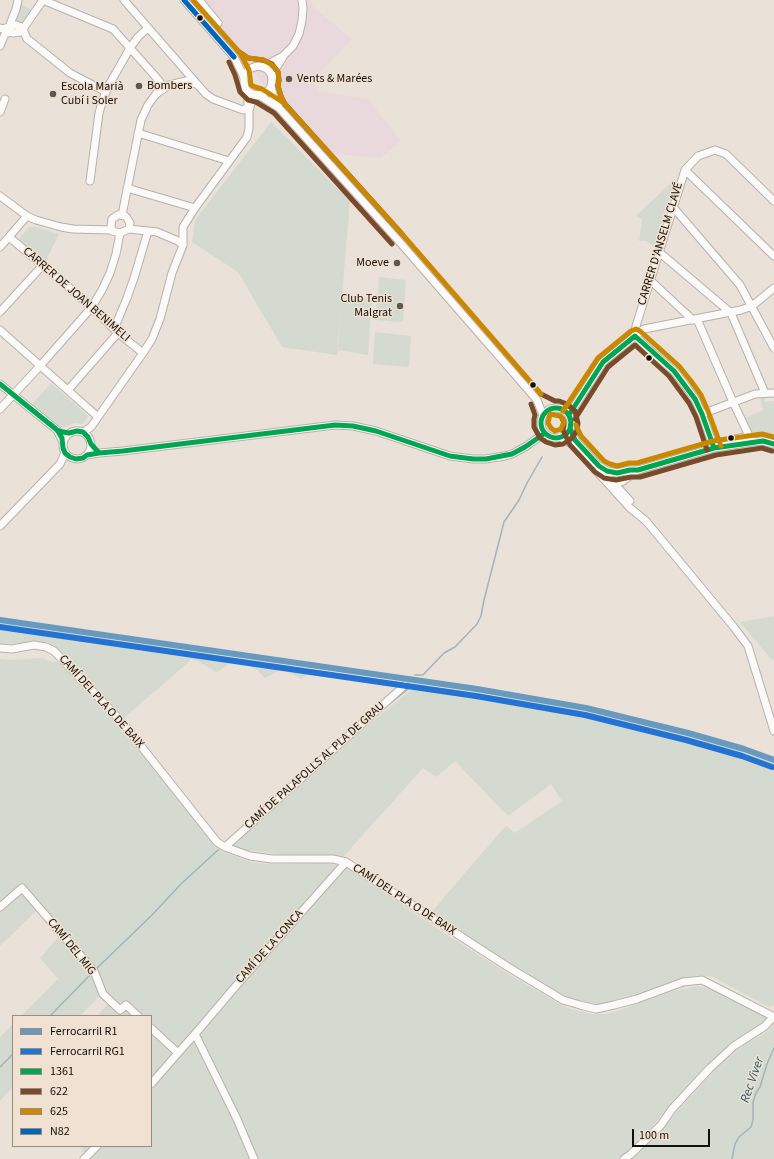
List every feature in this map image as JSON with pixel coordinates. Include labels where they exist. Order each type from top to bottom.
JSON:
[{"type":"street","points":[[0,46],[16,9],[18,0]]},
{"type":"street","points":[[6,30],[19,33],[43,0],[113,29],[160,82],[162,90]]},
{"type":"street","points":[[124,0],[206,94],[213,99],[243,110],[247,108],[248,97],[244,78],[234,57]]},
{"type":"street","points":[[184,0],[234,57],[245,65],[267,69],[271,74],[274,98],[279,108],[397,239],[537,400],[543,415]]},
{"type":"street","points":[[199,0],[218,23]]},
{"type":"street","points":[[82,432],[91,427],[152,339],[160,319],[172,273],[183,245],[183,227],[195,208],[247,137],[251,103],[258,95],[264,94],[269,90],[274,71],[283,56],[293,46],[299,34],[302,21],[302,0]]},
{"type":"street","points":[[90,181],[99,113],[106,92],[130,48],[138,37],[148,28]]},
{"type":"street","points":[[23,29],[27,39],[70,73],[106,92]]},
{"type":"street","points":[[262,67],[283,56]]},
{"type":"street","points":[[244,78],[249,69],[254,67]]},
{"type":"street","points":[[122,215],[141,120],[148,105],[156,94],[169,85],[186,81],[196,84]]},
{"type":"street","points":[[245,88],[279,108]]},
{"type":"street","points":[[0,112],[5,99]]},
{"type":"street","points":[[138,133],[229,161]]},
{"type":"street","name":"CARRER D'ANSELM CLAVÉ","points":[[635,336],[636,326],[685,170],[698,156],[715,150],[726,154],[774,201]]},
{"type":"street","points":[[685,170],[774,256]]},
{"type":"street","points":[[127,188],[195,208]]},
{"type":"street","points":[[0,196],[27,216],[61,227],[82,230],[112,230],[120,233],[129,229],[157,232],[174,239],[183,245]]},
{"type":"street","points":[[673,207],[740,285],[774,348]]},
{"type":"street","points":[[112,230],[112,219],[118,215],[122,215],[127,218],[130,223],[129,229]]},
{"type":"street","points":[[0,247],[27,216]]},
{"type":"street","points":[[68,390],[116,331],[148,231]]},
{"type":"street","points":[[0,409],[92,307],[110,273],[116,254],[120,233]]},
{"type":"street","points":[[174,239],[182,236]]},
{"type":"street","name":"CARRER DE JOAN BENIMELI","points":[[9,237],[92,307],[116,331],[143,353]]},
{"type":"street","points":[[659,252],[731,313],[766,393]]},
{"type":"street","points":[[0,312],[43,266]]},
{"type":"street","points":[[650,280],[695,319],[750,439]]},
{"type":"street","points":[[569,415],[603,362],[644,329],[731,313],[752,306],[773,292]]},
{"type":"street","points":[[0,330],[98,417]]},
{"type":"street","points":[[635,336],[674,371],[695,400],[714,446]]},
{"type":"street","points":[[0,384],[57,430],[63,442]]},
{"type":"street","points":[[702,414],[755,394],[774,393]]},
{"type":"street","points":[[537,400],[553,408]]},
{"type":"street","points":[[564,410],[577,403]]},
{"type":"street","points":[[553,408],[564,410],[569,415],[571,422],[570,428],[566,434],[560,437],[555,438],[549,436],[545,433],[541,425],[543,415],[547,410],[553,408]]},
{"type":"street","points":[[99,452],[86,434],[82,432],[75,431],[69,433],[63,442],[65,453],[72,458],[80,459],[87,455],[99,452],[123,451],[335,425],[353,426],[376,431],[450,456],[486,459],[512,454],[545,433]]},
{"type":"street","points":[[87,455],[90,449],[91,427]]},
{"type":"street","points":[[570,428],[575,440],[628,506],[650,526],[748,646],[774,731]]},
{"type":"street","points":[[57,430],[69,433]]},
{"type":"street","points":[[560,437],[572,444],[613,482],[634,505],[638,514]]},
{"type":"street","points":[[596,466],[607,471],[617,473],[638,470],[714,446],[750,439],[774,444]]},
{"type":"street","points":[[60,464],[65,453]]},
{"type":"street","points":[[0,526],[60,464],[72,458]]},
{"type":"street","points":[[613,482],[618,483],[638,470]]},
{"type":"street","points":[[617,473],[613,478],[613,482],[615,488],[628,506]]},
{"type":"street","points":[[626,479],[623,489],[626,496]]},
{"type":"street","name":"CAMÍ DEL PLA O DE BAIX","points":[[0,648],[12,649],[34,645],[46,647],[54,651],[122,722],[217,842],[225,847],[250,856],[272,859],[333,859],[346,862],[508,967],[563,1000],[580,1006],[596,1008],[614,1005],[637,999],[682,982],[702,980],[774,1016]]},
{"type":"street","name":"CAMÍ DE PALAFOLLS AL PLA DE GRAU","points":[[225,847],[405,685]]},
{"type":"street","name":"CAMÍ DE LA CONCA","points":[[195,1034],[346,862]]},
{"type":"street","name":"CAMÍ DEL MIG","points":[[0,907],[22,888],[94,971],[103,994],[120,1010],[126,1005],[137,1015]]},
{"type":"street","points":[[624,1159],[661,1125],[672,1109],[710,1068],[734,1046],[765,1026],[774,1016]]},
{"type":"street","points":[[152,1029],[178,1053]]},
{"type":"street","points":[[152,1083],[195,1034],[237,1119],[254,1159]]},
{"type":"street","points":[[84,1159],[96,1147]]},
{"type":"shaded area","points":[[192,0],[311,0],[312,6],[352,39],[312,81],[320,91],[368,99],[401,141],[381,158],[322,153]]},
{"type":"shaded area","points":[[20,3],[33,11],[25,23],[16,21]]},
{"type":"shaded area","points":[[271,122],[350,201],[342,296],[372,299],[368,355],[338,350],[342,299],[337,355],[282,347],[238,272],[192,242],[195,220]]},
{"type":"shaded area","points":[[675,179],[655,246],[646,241],[639,241],[642,220],[636,216]]},
{"type":"shaded area","points":[[29,227],[36,227],[59,234],[45,262],[19,239]]},
{"type":"shaded area","points":[[379,277],[406,280],[403,322],[375,320]]},
{"type":"shaded area","points":[[375,332],[411,336],[409,367],[373,364]]},
{"type":"shaded area","points":[[51,383],[88,416],[83,424],[75,423],[61,427],[32,404]]},
{"type":"shaded area","points":[[764,397],[765,402],[774,401],[774,442],[761,438],[752,432],[746,418],[763,410],[760,398]]},
{"type":"shaded area","points":[[774,616],[774,660],[770,658],[740,622]]},
{"type":"shaded area","points":[[0,623],[404,683],[401,687],[339,677],[309,674],[301,679],[293,674],[281,670],[265,678],[257,670],[240,662],[231,662],[216,672],[192,659],[124,718],[58,650],[47,642],[1,644]]},
{"type":"shaded area","points":[[42,658],[48,661],[62,663],[120,723],[215,845],[223,852],[254,863],[323,863],[347,867],[421,918],[510,975],[567,1008],[592,1014],[607,1014],[673,991],[699,986],[716,991],[768,1017],[749,1035],[725,1049],[709,1063],[633,1148],[618,1159],[81,1159],[84,1155],[81,1147],[152,1147],[152,1015],[98,1015],[108,1004],[101,994],[81,1015],[22,1015],[58,979],[40,958],[60,935],[39,908],[0,946],[0,659],[11,660]]},
{"type":"shaded area","points":[[418,685],[535,701],[630,721],[723,745],[774,763],[774,1005],[769,1007],[713,977],[700,975],[688,977],[627,999],[599,1005],[579,1002],[551,990],[430,914],[506,826],[515,833],[562,801],[551,784],[508,816],[455,761],[436,777],[423,768],[343,857],[288,856],[239,849],[230,845],[316,768]]},
{"type":"shaded area","points":[[774,1024],[774,1159],[630,1159],[639,1153],[718,1066],[744,1045],[769,1030]]},
{"type":"shaded area","points":[[12,1025],[12,1088],[0,1101],[0,1037]]},
{"type":"waterway","points":[[415,675],[423,675],[444,653],[455,647],[477,624],[481,616],[504,522],[519,500],[542,457]]},
{"type":"waterway","points":[[388,705],[412,686]]},
{"type":"waterway","points":[[96,969],[151,916],[181,884],[218,850]]},
{"type":"waterway","points":[[51,1015],[92,973]]},
{"type":"waterway","name":"Rec Viver","points":[[732,1159],[735,1144],[739,1137],[751,1127],[753,1120],[753,1102],[774,1048]]},
{"type":"waterway","points":[[0,1067],[12,1055]]},
{"type":"rail line","name":"R1","points":[[0,620],[477,689],[586,708],[688,733],[744,749],[774,760]]},
{"type":"rail line","name":"RG1","points":[[0,627],[476,696],[585,715],[686,740],[742,756],[772,767]]},
{"type":"transit line","name":"N82","points":[[184,0],[234,57]]},
{"type":"transit line","name":"625","points":[[193,0],[240,53],[249,70],[251,85],[262,89],[284,103],[402,234],[541,394]]},
{"type":"transit line","name":"622","points":[[238,51],[248,58],[263,60],[272,64],[278,72],[278,86],[285,104],[402,234]]},
{"type":"transit line","name":"625","points":[[238,51],[248,58],[264,60],[272,65],[278,72],[278,86],[285,105]]},
{"type":"transit line","name":"622","points":[[229,62],[240,92],[248,100],[256,102],[274,113],[392,244]]},
{"type":"transit line","name":"625","points":[[563,411],[598,358],[631,331],[636,329],[679,366],[691,381],[701,395],[721,446]]},
{"type":"transit line","name":"1361","points":[[569,415],[603,362],[635,336],[674,371],[695,399],[714,448]]},
{"type":"transit line","name":"622","points":[[575,419],[608,367],[635,345],[669,376],[689,403],[696,417],[707,450]]},
{"type":"transit line","name":"1361","points":[[0,384],[57,430],[62,438],[65,453],[76,459],[99,453],[335,425],[353,426],[376,431],[450,456],[486,459],[512,454],[545,433]]},
{"type":"transit line","name":"622","points":[[531,404],[535,415],[534,427],[540,438],[555,445],[563,444],[571,439],[577,431],[578,423],[575,411],[567,404],[555,401],[541,394]]},
{"type":"transit line","name":"1361","points":[[556,408],[562,409],[570,417],[571,423],[570,429],[562,437],[556,438],[550,437],[542,429],[541,423],[542,417],[550,409],[556,408]]},
{"type":"transit line","name":"625","points":[[550,414],[560,416],[563,419],[564,422],[561,429],[555,431],[551,428],[548,423],[550,414]]},
{"type":"transit line","name":"1361","points":[[569,415],[571,422],[570,428],[575,440],[599,466],[607,471],[617,473],[638,470],[714,448],[763,441],[774,444]]},
{"type":"transit line","name":"622","points":[[562,418],[564,423],[563,430],[570,445],[595,472],[604,478],[616,480],[640,477],[716,455],[762,448],[772,451]]},
{"type":"transit line","name":"1361","points":[[50,424],[57,430],[63,432],[83,432],[99,453],[111,452]]},
{"type":"transit line","name":"625","points":[[576,425],[581,436],[604,461],[617,466],[637,463],[713,441],[762,434],[774,437]]},
{"type":"place","name":"Vents & Marées","points":[[289,79]]},
{"type":"place","name":"Bombers","points":[[139,86]]},
{"type":"place","name":"Escola Marià Cubí i Soler","points":[[53,94]]},
{"type":"place","name":"Moeve","points":[[397,263]]},
{"type":"place","name":"Club Tenis Malgrat","points":[[400,306]]}]
